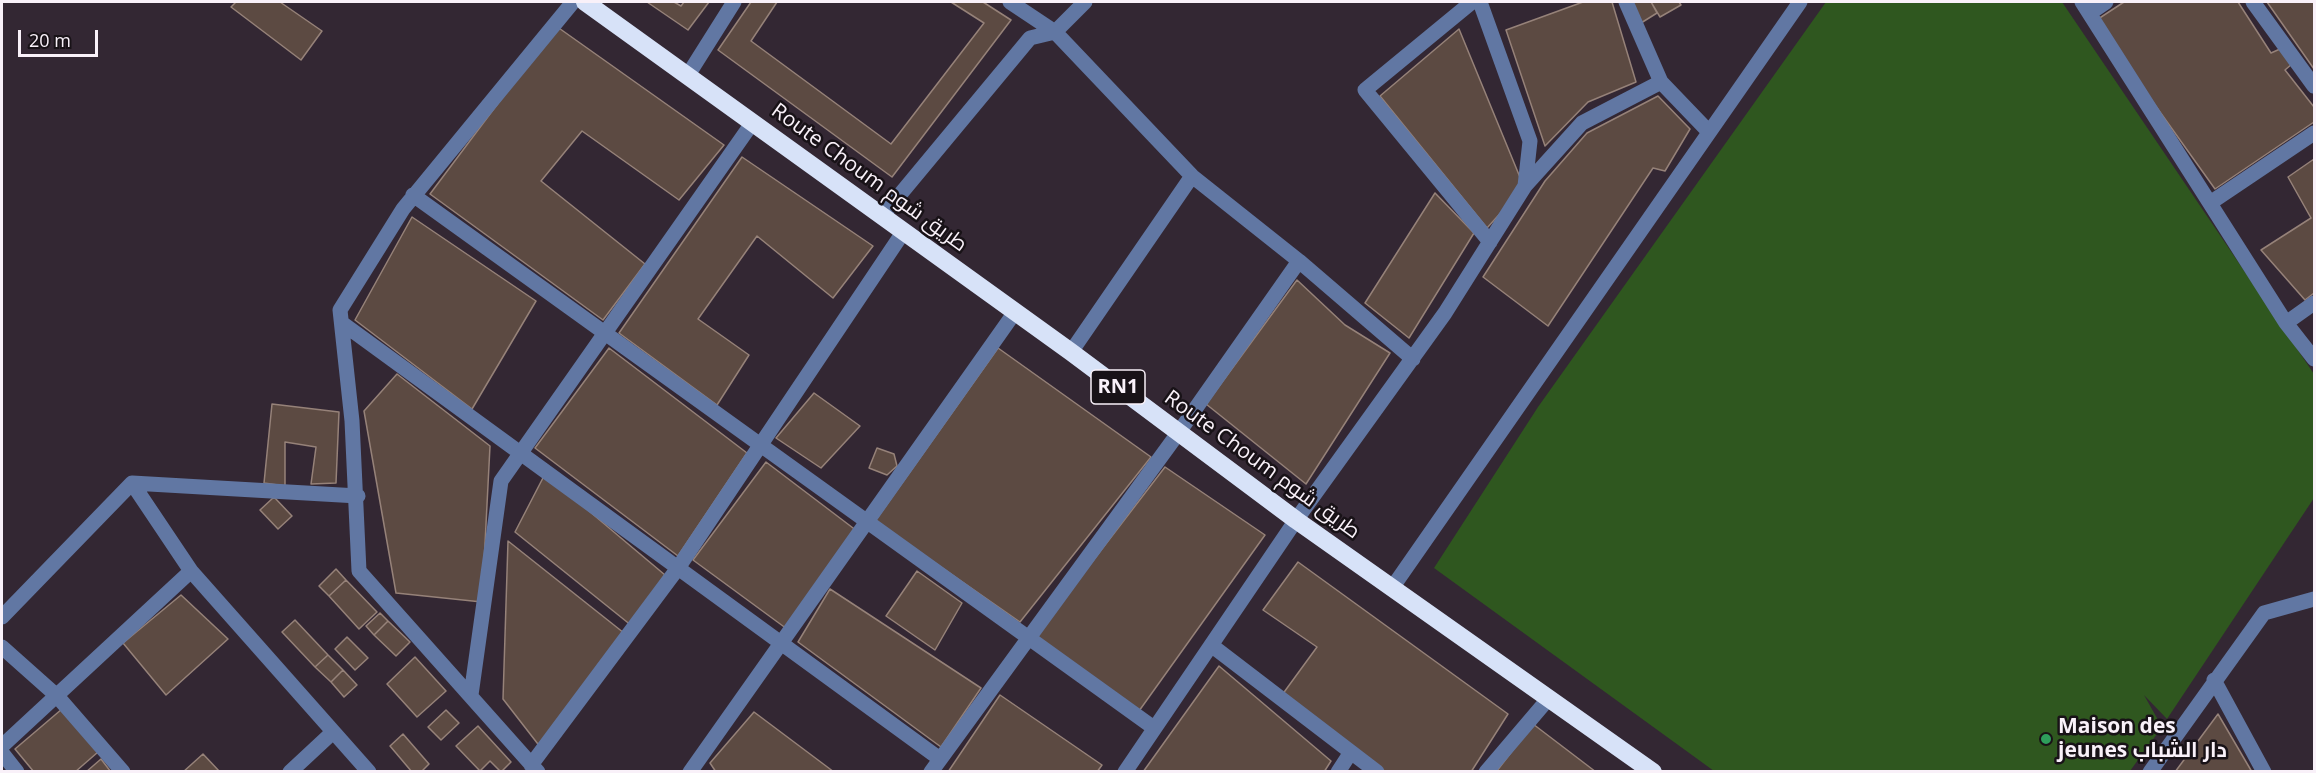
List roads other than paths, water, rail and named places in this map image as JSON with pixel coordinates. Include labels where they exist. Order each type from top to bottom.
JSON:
[{"type":"highway","name":"Route Choum طريق شوم","points":[[585,2],[883,215],[1296,520],[1653,771]]},
{"type":"street","points":[[573,2],[413,195],[340,310],[358,496],[359,571],[534,768],[678,568],[762,446],[904,231]]},
{"type":"street","points":[[688,75],[734,2]]},
{"type":"street","points":[[1010,2],[1055,32],[1192,177],[1299,261],[1413,359]]},
{"type":"street","points":[[883,215],[1030,38],[1055,32],[1085,2]]},
{"type":"street","points":[[1472,2],[1365,90],[1490,242]]},
{"type":"street","points":[[1480,2],[1530,141],[1525,186]]},
{"type":"street","points":[[1626,2],[1661,82],[1709,132]]},
{"type":"street","points":[[1392,588],[1800,2]]},
{"type":"street","points":[[2106,2],[2086,7],[2286,323],[2314,359]]},
{"type":"street","points":[[2253,2],[2314,86]]},
{"type":"street","points":[[1125,771],[1296,520],[1413,359],[1525,186],[1582,123],[1661,82]]},
{"type":"street","points":[[471,695],[501,482],[753,122]]},
{"type":"street","points":[[2210,203],[2314,133]]},
{"type":"street","points":[[1071,352],[1192,177]]},
{"type":"street","points":[[413,195],[1154,728]]},
{"type":"street","points":[[342,323],[781,643],[936,765],[1179,432],[1299,261]]},
{"type":"street","points":[[2286,323],[2314,303]]},
{"type":"street","points":[[690,771],[1015,312]]},
{"type":"street","points":[[2,617],[132,483],[358,496]]},
{"type":"street","points":[[132,483],[191,571],[369,771]]},
{"type":"street","points":[[2,746],[191,571]]},
{"type":"street","points":[[2150,771],[2264,613],[2314,599]]},
{"type":"street","points":[[1211,645],[1377,771]]},
{"type":"street","points":[[2,648],[57,696],[123,771]]},
{"type":"street","points":[[2214,680],[2264,771]]},
{"type":"street","points":[[1486,771],[1549,698]]},
{"type":"street","points":[[290,771],[333,732]]},
{"type":"street","points":[[1338,771],[1351,752]]},
{"type":"street","points":[[2,753],[17,771]]},
{"type":"place","name":"Maison des jeunes دار الشباب","points":[[2046,739]]}]
